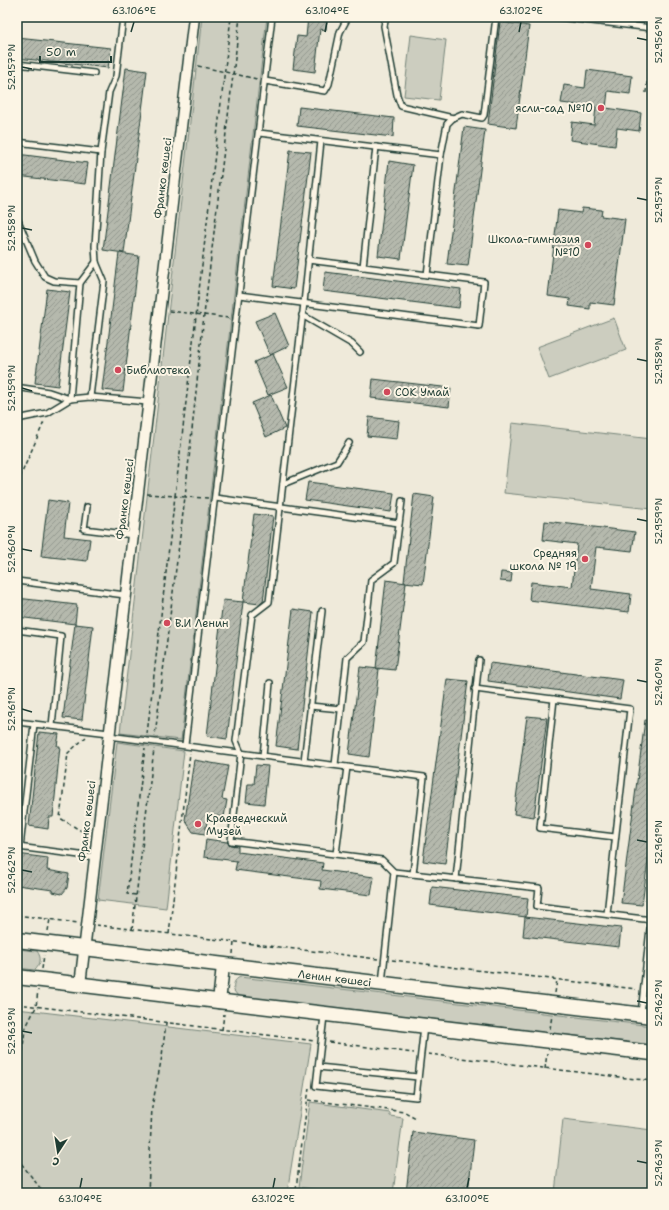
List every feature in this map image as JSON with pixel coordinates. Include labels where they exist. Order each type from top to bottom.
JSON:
[{"type":"main road","name":"Ленин көшесі","points":[[17,940],[646,1016]]},
{"type":"main road","points":[[17,977],[548,1042],[652,1053]]},
{"type":"street","name":"Франко көшесі","points":[[80,985],[194,17]]},
{"type":"street","points":[[219,1002],[223,966]]},
{"type":"lane","points":[[90,397],[104,281],[96,262],[95,246],[101,152],[109,92],[116,76],[123,17]]},
{"type":"lane","points":[[185,745],[272,17]]},
{"type":"lane","points":[[265,81],[325,91],[329,84],[340,32],[348,17]]},
{"type":"lane","points":[[386,17],[384,26],[397,95],[401,106],[453,118]]},
{"type":"lane","points":[[427,275],[441,155],[447,124],[453,118],[462,114],[482,118],[484,115],[496,17]]},
{"type":"lane","points":[[557,17],[604,20],[652,28]]},
{"type":"lane","points":[[17,64],[94,74]]},
{"type":"lane","points":[[259,134],[441,155]]},
{"type":"lane","points":[[321,141],[304,303],[269,602],[252,615],[236,741],[241,753],[231,841],[382,860],[394,872],[539,888],[537,906],[652,920],[644,990],[646,1016]]},
{"type":"lane","points":[[17,142],[101,152]]},
{"type":"lane","points":[[363,267],[376,147]]},
{"type":"lane","points":[[17,218],[35,261],[45,277],[54,280],[80,283]]},
{"type":"lane","points":[[239,295],[479,326],[484,282],[308,260]]},
{"type":"lane","points":[[70,399],[80,283],[96,262]]},
{"type":"lane","points":[[302,315],[352,344],[360,352]]},
{"type":"lane","points":[[17,388],[49,392],[70,399],[90,397],[148,402]]},
{"type":"lane","points":[[17,419],[47,413],[70,399]]},
{"type":"lane","points":[[283,484],[337,462],[349,443]]},
{"type":"lane","points":[[215,498],[399,523]]},
{"type":"lane","points":[[335,765],[347,658],[364,642],[372,580],[394,563],[402,501]]},
{"type":"lane","points":[[87,507],[84,529],[133,535]]},
{"type":"lane","points":[[17,581],[125,594]]},
{"type":"lane","points":[[304,761],[322,611]]},
{"type":"lane","points":[[17,630],[61,636],[52,726]]},
{"type":"lane","points":[[456,879],[479,660]]},
{"type":"lane","points":[[263,756],[270,683]]},
{"type":"lane","points":[[476,689],[630,708],[607,914]]},
{"type":"lane","points":[[554,699],[540,828],[615,837]]},
{"type":"lane","points":[[310,706],[341,709]]},
{"type":"lane","points":[[17,722],[93,731],[154,742],[424,777],[413,874]]},
{"type":"lane","points":[[34,724],[19,847],[95,857]]},
{"type":"lane","points":[[336,854],[347,767]]},
{"type":"lane","points":[[382,985],[394,872]]},
{"type":"lane","points":[[324,1015],[316,1086],[416,1097],[424,1026]]},
{"type":"lane","points":[[318,1067],[418,1077]]},
{"type":"path","points":[[136,895],[127,894],[197,314],[231,17]]},
{"type":"path","points":[[132,930],[185,497],[204,315],[240,17]]},
{"type":"path","points":[[646,93],[652,36]]},
{"type":"path","points":[[188,64],[265,81]]},
{"type":"path","points":[[159,310],[237,318]]},
{"type":"path","points":[[17,484],[47,413]]},
{"type":"path","points":[[138,494],[215,498]]},
{"type":"path","points":[[93,731],[68,753],[60,818],[97,840]]},
{"type":"path","points":[[169,934],[191,746]]},
{"type":"path","points":[[17,915],[132,930],[644,990]]},
{"type":"path","points":[[17,1100],[25,1030],[36,1007],[50,920]]},
{"type":"path","points":[[545,1069],[556,980]]},
{"type":"path","points":[[17,1004],[652,1081]]},
{"type":"path","points":[[17,1007],[22,1005]]},
{"type":"path","points":[[148,1193],[152,1107],[162,1056],[166,1023]]},
{"type":"path","points":[[296,1189],[310,1085]]},
{"type":"path","points":[[308,1100],[405,1112],[416,1118]]},
{"type":"path","points":[[17,1158],[44,1193]]},
{"type":"shaded area","points":[[202,17],[267,17],[181,740],[120,733]]},
{"type":"shaded area","points":[[411,35],[446,40],[439,100],[404,96]]},
{"type":"shaded area","points":[[614,318],[626,350],[549,379],[537,347]]},
{"type":"shaded area","points":[[512,423],[652,439],[652,509],[504,493]]},
{"type":"shaded area","points":[[117,742],[184,751],[166,908],[98,900]]},
{"type":"shaded area","points":[[17,949],[37,951],[40,956],[40,961],[35,970],[17,968]]},
{"type":"shaded area","points":[[240,977],[652,1026],[652,1045],[238,996],[234,991],[234,984],[236,979]]},
{"type":"shaded area","points":[[17,1009],[311,1044],[287,1193],[17,1193]]},
{"type":"shaded area","points":[[310,1102],[390,1113],[390,1116],[403,1118],[393,1193],[342,1193],[299,1187]]},
{"type":"shaded area","points":[[563,1119],[652,1130],[652,1193],[555,1193]]},
{"type":"building","points":[[308,17],[327,17],[326,30],[320,29],[315,72],[293,69],[297,36],[306,37]]},
{"type":"building","points":[[500,22],[529,26],[516,128],[488,124]]},
{"type":"building","points":[[17,38],[111,48],[108,68],[17,58]]},
{"type":"building","points":[[126,68],[147,71],[124,253],[103,250]]},
{"type":"building","name":"ясли-сад №10","points":[[587,70],[632,76],[630,94],[608,91],[606,108],[641,113],[639,131],[617,128],[615,146],[570,140],[572,122],[594,125],[596,107],[561,103],[564,85],[585,88]]},
{"type":"building","points":[[299,107],[394,118],[393,137],[297,126]]},
{"type":"building","points":[[464,127],[485,130],[468,266],[447,264]]},
{"type":"building","points":[[290,150],[311,152],[294,289],[273,286]]},
{"type":"building","points":[[17,154],[88,163],[85,184],[17,176]]},
{"type":"building","points":[[389,161],[413,165],[401,259],[378,256]]},
{"type":"building","name":"Школа-гимназия №10","points":[[582,208],[602,210],[601,216],[625,219],[614,305],[590,302],[590,309],[569,306],[570,299],[548,296],[558,210],[581,213]]},
{"type":"building","points":[[119,253],[139,256],[123,392],[102,390]]},
{"type":"building","points":[[325,272],[461,289],[459,308],[323,291]]},
{"type":"building","points":[[47,289],[70,292],[58,386],[35,383]]},
{"type":"building","points":[[275,313],[289,346],[270,355],[255,321]]},
{"type":"building","points":[[273,354],[288,387],[268,395],[254,362]]},
{"type":"building","points":[[373,379],[451,388],[449,407],[371,398]]},
{"type":"building","points":[[271,395],[285,428],[266,437],[252,403]]},
{"type":"building","points":[[369,417],[399,421],[397,439],[367,436]]},
{"type":"building","points":[[308,482],[394,493],[391,512],[305,500]]},
{"type":"building","points":[[414,494],[434,497],[423,584],[404,582]]},
{"type":"building","points":[[48,500],[68,503],[64,536],[90,539],[87,561],[41,556]]},
{"type":"building","points":[[254,514],[273,516],[263,602],[260,604],[243,602]]},
{"type":"building","name":"Средняя школа № 19","points":[[545,521],[635,532],[632,551],[596,547],[591,589],[631,594],[629,612],[529,600],[531,582],[572,587],[577,544],[543,540]]},
{"type":"building","points":[[501,572],[512,573],[511,582],[500,581]]},
{"type":"building","points":[[386,580],[406,583],[395,670],[376,668]]},
{"type":"building","points":[[17,598],[77,605],[75,624],[17,617]]},
{"type":"building","points":[[223,600],[243,602],[227,739],[207,736]]},
{"type":"building","points":[[293,609],[313,612],[297,749],[276,746]]},
{"type":"building","points":[[75,624],[93,626],[82,720],[63,718]]},
{"type":"building","points":[[490,663],[623,680],[620,699],[488,681]]},
{"type":"building","points":[[360,667],[379,669],[369,757],[349,754]]},
{"type":"building","points":[[447,679],[468,681],[445,864],[423,861]]},
{"type":"building","points":[[527,716],[547,718],[534,817],[514,814]]},
{"type":"building","points":[[645,720],[652,721],[652,831],[642,905],[621,903]]},
{"type":"building","points":[[39,732],[59,734],[57,746],[60,746],[53,817],[49,817],[48,829],[29,826]]},
{"type":"building","points":[[194,760],[228,766],[222,799],[227,800],[224,817],[208,815],[205,834],[193,832],[185,820]]},
{"type":"building","points":[[256,765],[268,766],[264,804],[246,802],[248,784],[254,784]]},
{"type":"building","points":[[206,839],[227,842],[230,845],[238,846],[238,852],[323,863],[322,870],[374,877],[371,895],[320,889],[321,881],[235,870],[237,861],[204,857]]},
{"type":"building","points":[[17,854],[48,858],[47,870],[69,874],[67,888],[62,894],[53,892],[53,890],[17,885]]},
{"type":"building","points":[[432,887],[528,898],[526,917],[430,905]]},
{"type":"building","points":[[525,917],[621,928],[619,947],[523,936]]},
{"type":"building","points":[[413,1132],[474,1140],[468,1193],[406,1193]]},
{"type":"place","name":"ясли-сад №10","points":[[601,108]]},
{"type":"place","name":"Школа-гимназия №10","points":[[588,245]]},
{"type":"place","name":"Библиотека","points":[[118,370]]},
{"type":"place","name":"СОК Умай","points":[[387,392]]},
{"type":"place","name":"Средняя школа № 19","points":[[585,559]]},
{"type":"place","name":"В.И Ленин","points":[[167,623]]},
{"type":"place","name":"Краеведческий Музей","points":[[198,824]]}]
